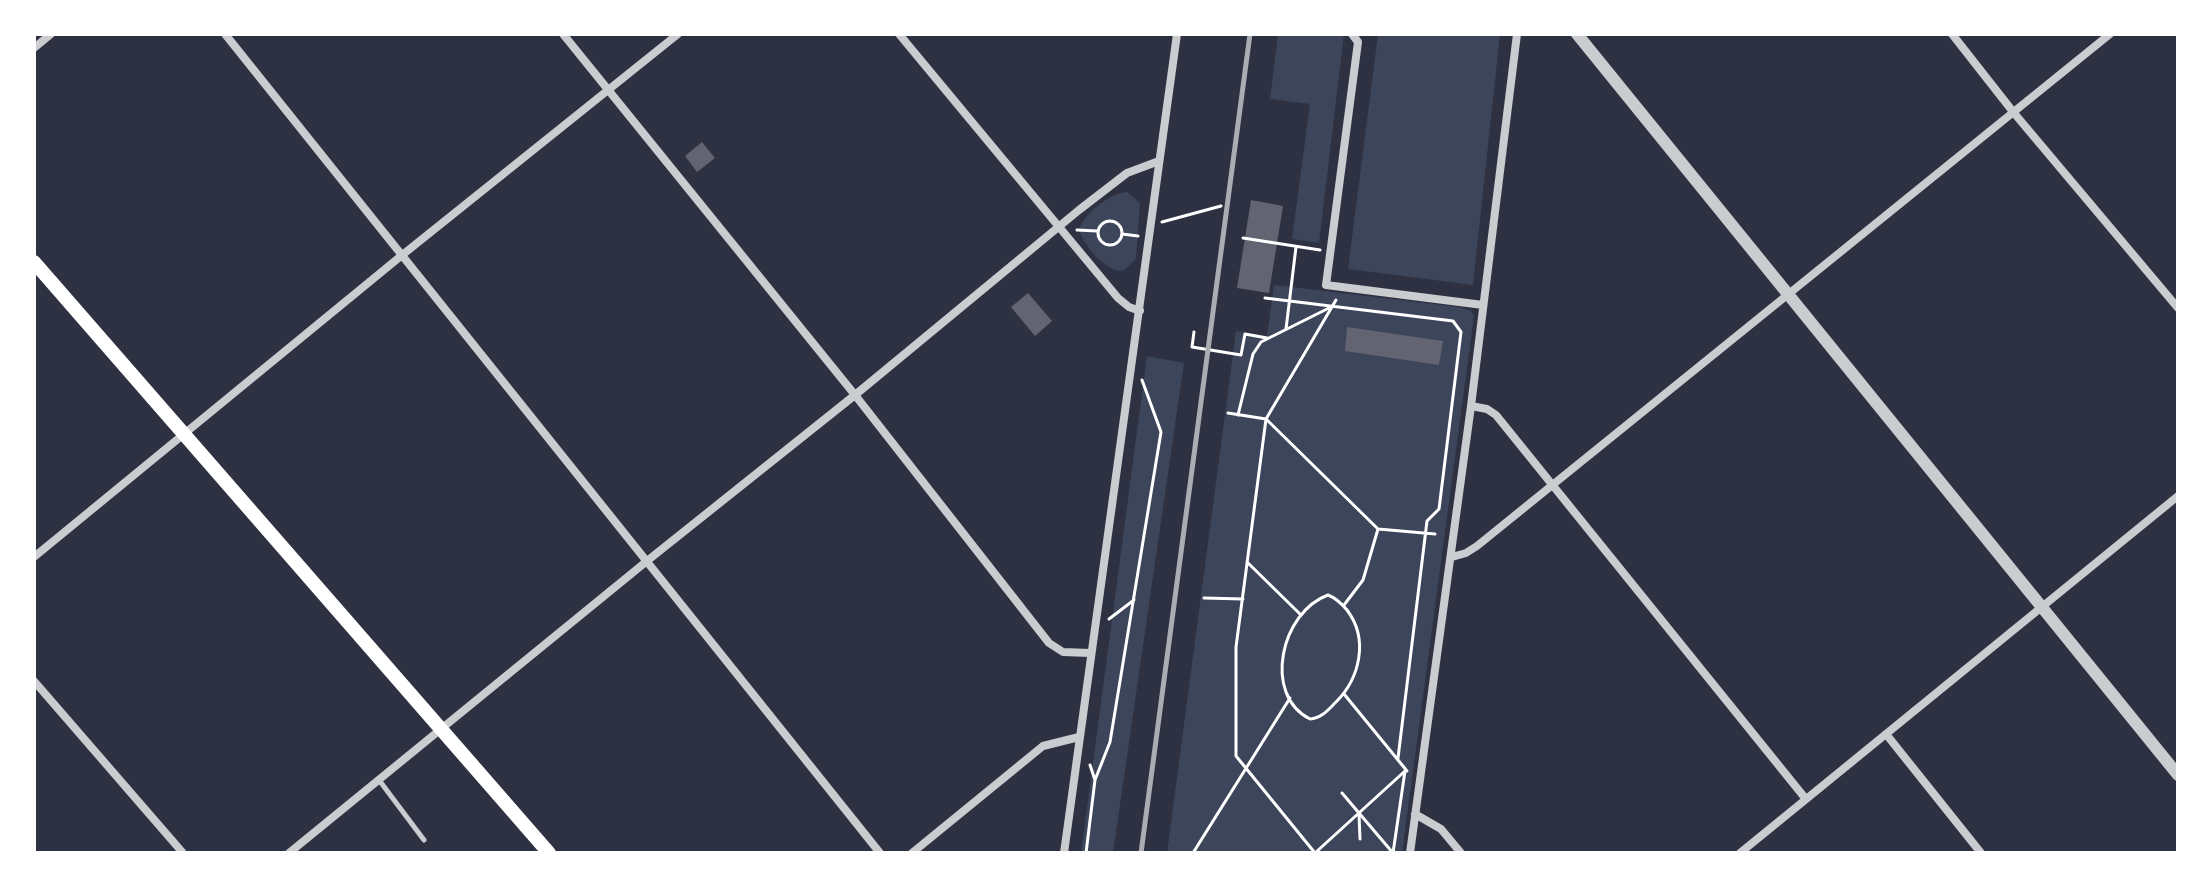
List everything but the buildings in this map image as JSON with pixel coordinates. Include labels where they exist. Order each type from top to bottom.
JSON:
[{"type":"main road","points":[[34,262],[549,853]]},
{"type":"street","points":[[34,48],[51,34]]},
{"type":"street","points":[[225,34],[880,853]]},
{"type":"street","points":[[563,34],[855,395],[1049,643],[1063,652],[1090,653]]},
{"type":"street","points":[[34,557],[678,34]]},
{"type":"street","points":[[899,34],[1057,228],[1118,298],[1140,311]]},
{"type":"street","points":[[1064,853],[1177,34]]},
{"type":"street","points":[[1352,34],[1358,42],[1326,285],[1483,305]]},
{"type":"street","points":[[1410,853],[1452,557],[1517,34]]},
{"type":"street","points":[[1577,34],[2178,775]]},
{"type":"street","points":[[1952,34],[2014,113],[2178,308]]},
{"type":"street","points":[[1452,557],[1477,546],[2110,34]]},
{"type":"street","points":[[289,853],[1057,228],[1127,173],[1159,161]]},
{"type":"street","points":[[1471,406],[1487,409],[1496,415],[1805,798]]},
{"type":"street","points":[[1740,853],[2178,496]]},
{"type":"street","points":[[34,681],[183,853]]},
{"type":"street","points":[[1886,734],[1981,853]]},
{"type":"street","points":[[912,853],[1043,746],[1079,737]]},
{"type":"street","points":[[1415,814],[1441,829],[1461,853]]},
{"type":"lane","points":[[379,780],[424,840]]},
{"type":"path","points":[[1150,225],[1221,206]]},
{"type":"path","points":[[1112,220],[1121,228],[1122,236],[1117,243],[1110,245],[1099,239],[1097,231],[1104,222],[1112,220]]},
{"type":"path","points":[[1243,238],[1332,252]]},
{"type":"path","points":[[1286,329],[1296,247]]},
{"type":"path","points":[[1345,287],[1266,419],[1236,647],[1236,756],[1315,853],[1405,771],[1422,773]]},
{"type":"path","points":[[1265,298],[1453,321],[1461,332],[1439,509],[1427,521],[1425,533],[1398,758]]},
{"type":"path","points":[[1238,415],[1253,354],[1261,342],[1333,306]]},
{"type":"path","points":[[1194,332],[1192,347],[1241,355],[1245,334],[1268,338]]},
{"type":"path","points":[[1086,853],[1095,780],[1110,742],[1161,432],[1133,355]]},
{"type":"path","points":[[1228,413],[1266,419],[1378,529],[1435,534]]},
{"type":"path","points":[[1343,606],[1363,580],[1378,529]]},
{"type":"path","points":[[1247,562],[1301,615]]},
{"type":"path","points":[[1328,595],[1343,606],[1356,629],[1360,650],[1355,672],[1344,694],[1329,710],[1315,719],[1306,717],[1290,698],[1284,678],[1282,653],[1288,633],[1314,601],[1328,595]]},
{"type":"path","points":[[1204,598],[1243,599]]},
{"type":"path","points":[[1093,632],[1134,600]]},
{"type":"path","points":[[1344,694],[1398,758],[1405,771],[1393,853]]},
{"type":"path","points":[[1193,853],[1290,698]]},
{"type":"path","points":[[1342,793],[1393,853]]},
{"type":"path","points":[[1359,814],[1360,839]]},
{"type":"shaded area","points":[[1278,34],[1344,34],[1319,243],[1292,239],[1310,104],[1270,99]]},
{"type":"shaded area","points":[[1378,34],[1500,34],[1473,285],[1348,269]]},
{"type":"shaded area","points":[[1127,192],[1140,203],[1136,259],[1123,271],[1109,267],[1096,257],[1079,230],[1098,205]]},
{"type":"shaded area","points":[[1274,285],[1459,307],[1471,311],[1474,316],[1402,853],[1167,853],[1236,331],[1267,336]]},
{"type":"shaded area","points":[[1147,356],[1184,363],[1113,853],[1081,853]]},
{"type":"railway","points":[[1141,853],[1250,34]]}]
